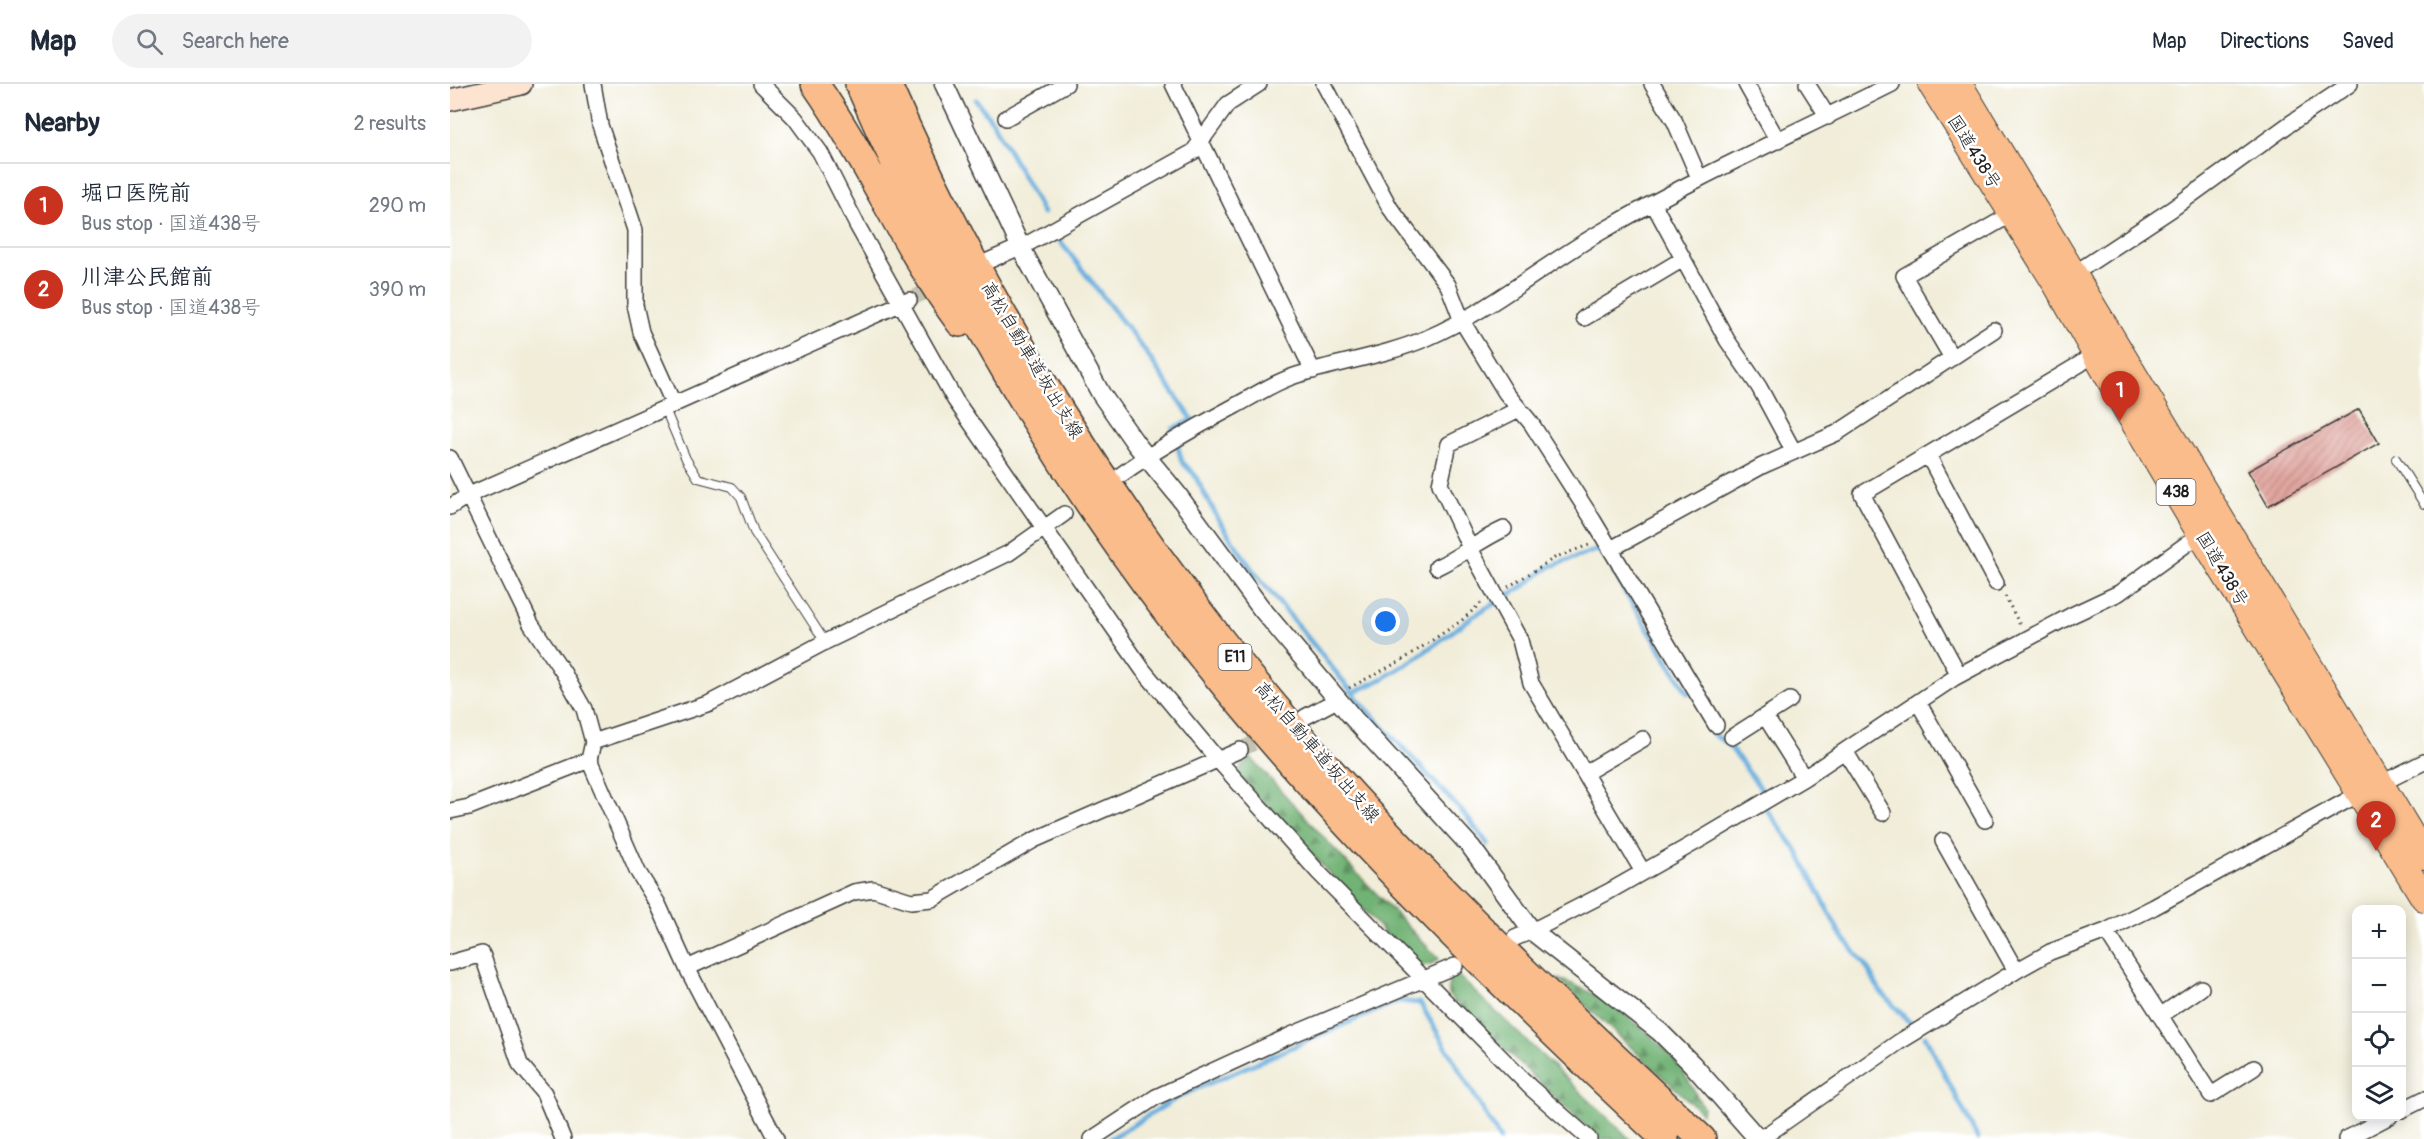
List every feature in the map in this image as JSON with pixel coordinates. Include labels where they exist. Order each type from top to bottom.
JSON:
[{"type":"highway","points":[[814,84],[843,127],[958,319],[1080,490]]},
{"type":"highway","name":"高松自動車道坂出支線","points":[[859,84],[892,157],[977,321],[1080,490],[1171,617],[1249,715],[1328,806],[1414,897],[1553,1034],[1665,1139]]},
{"type":"highway","name":"高松自動車道坂出支線","points":[[886,84],[956,230],[1005,318],[1101,474],[1195,607],[1268,698],[1425,870],[1571,1017],[1702,1139]]},
{"type":"highway","name":"国道438号","points":[[1931,84],[2021,208]]},
{"type":"highway","name":"国道438号","points":[[1959,84],[2021,208],[2370,790],[2424,898]]},
{"type":"highway","name":"国道438号","points":[[2370,790],[2424,856]]},
{"type":"main road","points":[[450,100],[521,84]]},
{"type":"street","points":[[593,84],[600,125],[635,230],[637,264],[635,305],[640,332],[669,407]]},
{"type":"street","points":[[761,84],[795,118],[820,152],[857,225],[906,301],[955,400],[1143,670],[1218,760],[1319,873],[1531,1088],[1589,1139]]},
{"type":"street","points":[[944,84],[1021,248],[1101,394],[1269,618],[1337,700],[1471,847],[1532,931],[1660,1032],[1692,1064],[1757,1139],[1769,1133],[1899,1042],[2016,970],[2050,952],[2106,931],[2154,907],[2424,762]]},
{"type":"street","points":[[1006,118],[1041,90],[1066,84]]},
{"type":"street","points":[[1173,84],[1313,370]]},
{"type":"street","points":[[988,261],[1021,248],[1194,152],[1228,105],[1259,84]]},
{"type":"street","points":[[1324,84],[1390,208],[1448,285],[1462,321],[1506,393],[1531,423],[1608,544],[1716,725]]},
{"type":"street","points":[[1652,84],[1675,122],[1699,178]]},
{"type":"street","points":[[1746,84],[1778,141]]},
{"type":"street","points":[[1807,84],[1828,117]]},
{"type":"street","points":[[1122,474],[1175,439],[1261,392],[1303,373],[1384,353],[1425,339],[1462,321],[1600,232],[1699,178],[1892,84]]},
{"type":"street","points":[[2064,280],[2172,209],[2288,125],[2350,84]]},
{"type":"street","points":[[1653,203],[1727,340],[1759,387],[1794,452]]},
{"type":"street","points":[[1952,358],[1904,276],[2021,208]]},
{"type":"street","points":[[1584,318],[1683,259]]},
{"type":"street","points":[[450,507],[469,495],[906,301]]},
{"type":"street","points":[[1608,544],[1762,466],[1837,433],[1994,330]]},
{"type":"street","points":[[1959,675],[1862,494],[2103,347]]},
{"type":"street","points":[[1519,409],[1449,444],[1440,484],[1520,640],[1531,683],[1643,872]]},
{"type":"street","points":[[1928,455],[1996,583]]},
{"type":"street","points":[[450,458],[531,624],[584,709],[593,742],[589,760],[638,872],[658,904],[687,968],[776,1139]]},
{"type":"street","points":[[593,742],[710,703],[825,642],[1009,553],[1064,514]]},
{"type":"street","points":[[1437,567],[1504,529]]},
{"type":"street","points":[[1515,938],[1643,872],[1804,778],[1959,675],[2026,638],[2119,593],[2212,530]]},
{"type":"street","points":[[1305,717],[1337,700]]},
{"type":"street","points":[[1732,737],[1790,700]]},
{"type":"street","points":[[1918,702],[1985,820]]},
{"type":"street","points":[[1765,716],[1804,778]]},
{"type":"street","points":[[1585,773],[1643,739]]},
{"type":"street","points":[[687,968],[854,892],[873,889],[911,901],[932,899],[1034,840],[1240,750]]},
{"type":"street","points":[[1845,751],[1883,813]]},
{"type":"street","points":[[450,811],[469,807],[589,760]]},
{"type":"street","points":[[1943,841],[2016,970]]},
{"type":"street","points":[[2106,931],[2211,1095],[2254,1068]]},
{"type":"street","points":[[450,963],[482,954],[520,1064],[544,1093],[563,1139]]},
{"type":"street","points":[[1092,1139],[1156,1097],[1289,1036],[1455,966]]},
{"type":"street","points":[[2160,1016],[2201,988]]},
{"type":"street","points":[[2406,1108],[2424,1099]]},
{"type":"street","points":[[2346,1139],[2380,1121]]},
{"type":"lane","points":[[669,407],[686,459],[698,478],[732,487],[741,497],[754,532],[825,642]]},
{"type":"lane","points":[[2396,459],[2424,504]]},
{"type":"path","points":[[1352,687],[1404,659],[1461,621],[1475,607],[1498,599],[1556,557],[1608,544]]},
{"type":"path","points":[[1996,583],[2000,586],[2026,638]]},
{"type":"green space","points":[[1251,758],[1439,959],[1423,965],[1407,957],[1239,776],[1240,768]]},
{"type":"green space","points":[[1454,972],[1630,1139],[1599,1139],[1448,995],[1449,977]]},
{"type":"green space","points":[[1557,979],[1608,1003],[1643,1029],[1671,1057],[1688,1080],[1703,1107],[1702,1113]]},
{"type":"building","points":[[2359,409],[2379,443],[2268,506],[2248,471]]},
{"type":"waterway","points":[[976,100],[993,122],[1043,213]]},
{"type":"waterway","points":[[1057,237],[1142,347],[1192,419],[1173,429],[1182,462],[1194,474],[1218,519],[1251,568],[1361,703],[1466,816],[1488,844]]},
{"type":"waterway","points":[[1353,693],[1384,678],[1416,658],[1475,615],[1525,585],[1549,567],[1597,550],[1608,559],[1626,594],[1688,693]]},
{"type":"waterway","points":[[1709,726],[1714,735],[1727,743],[1765,794]]},
{"type":"waterway","points":[[1767,810],[1798,852],[1839,932],[1866,966],[1880,991],[1914,1027]]},
{"type":"waterway","points":[[1110,1139],[1180,1096],[1398,1001],[1420,1003],[1500,1139]]},
{"type":"waterway","points":[[1925,1036],[1978,1139]]},
{"type":"tunnel","points":[[911,299],[941,284]]},
{"type":"tunnel","points":[[1240,750],[1272,734]]},
{"type":"place","name":"堀口医院前","points":[[2120,421]]},
{"type":"place","name":"川津公民館前","points":[[2376,851]]}]
